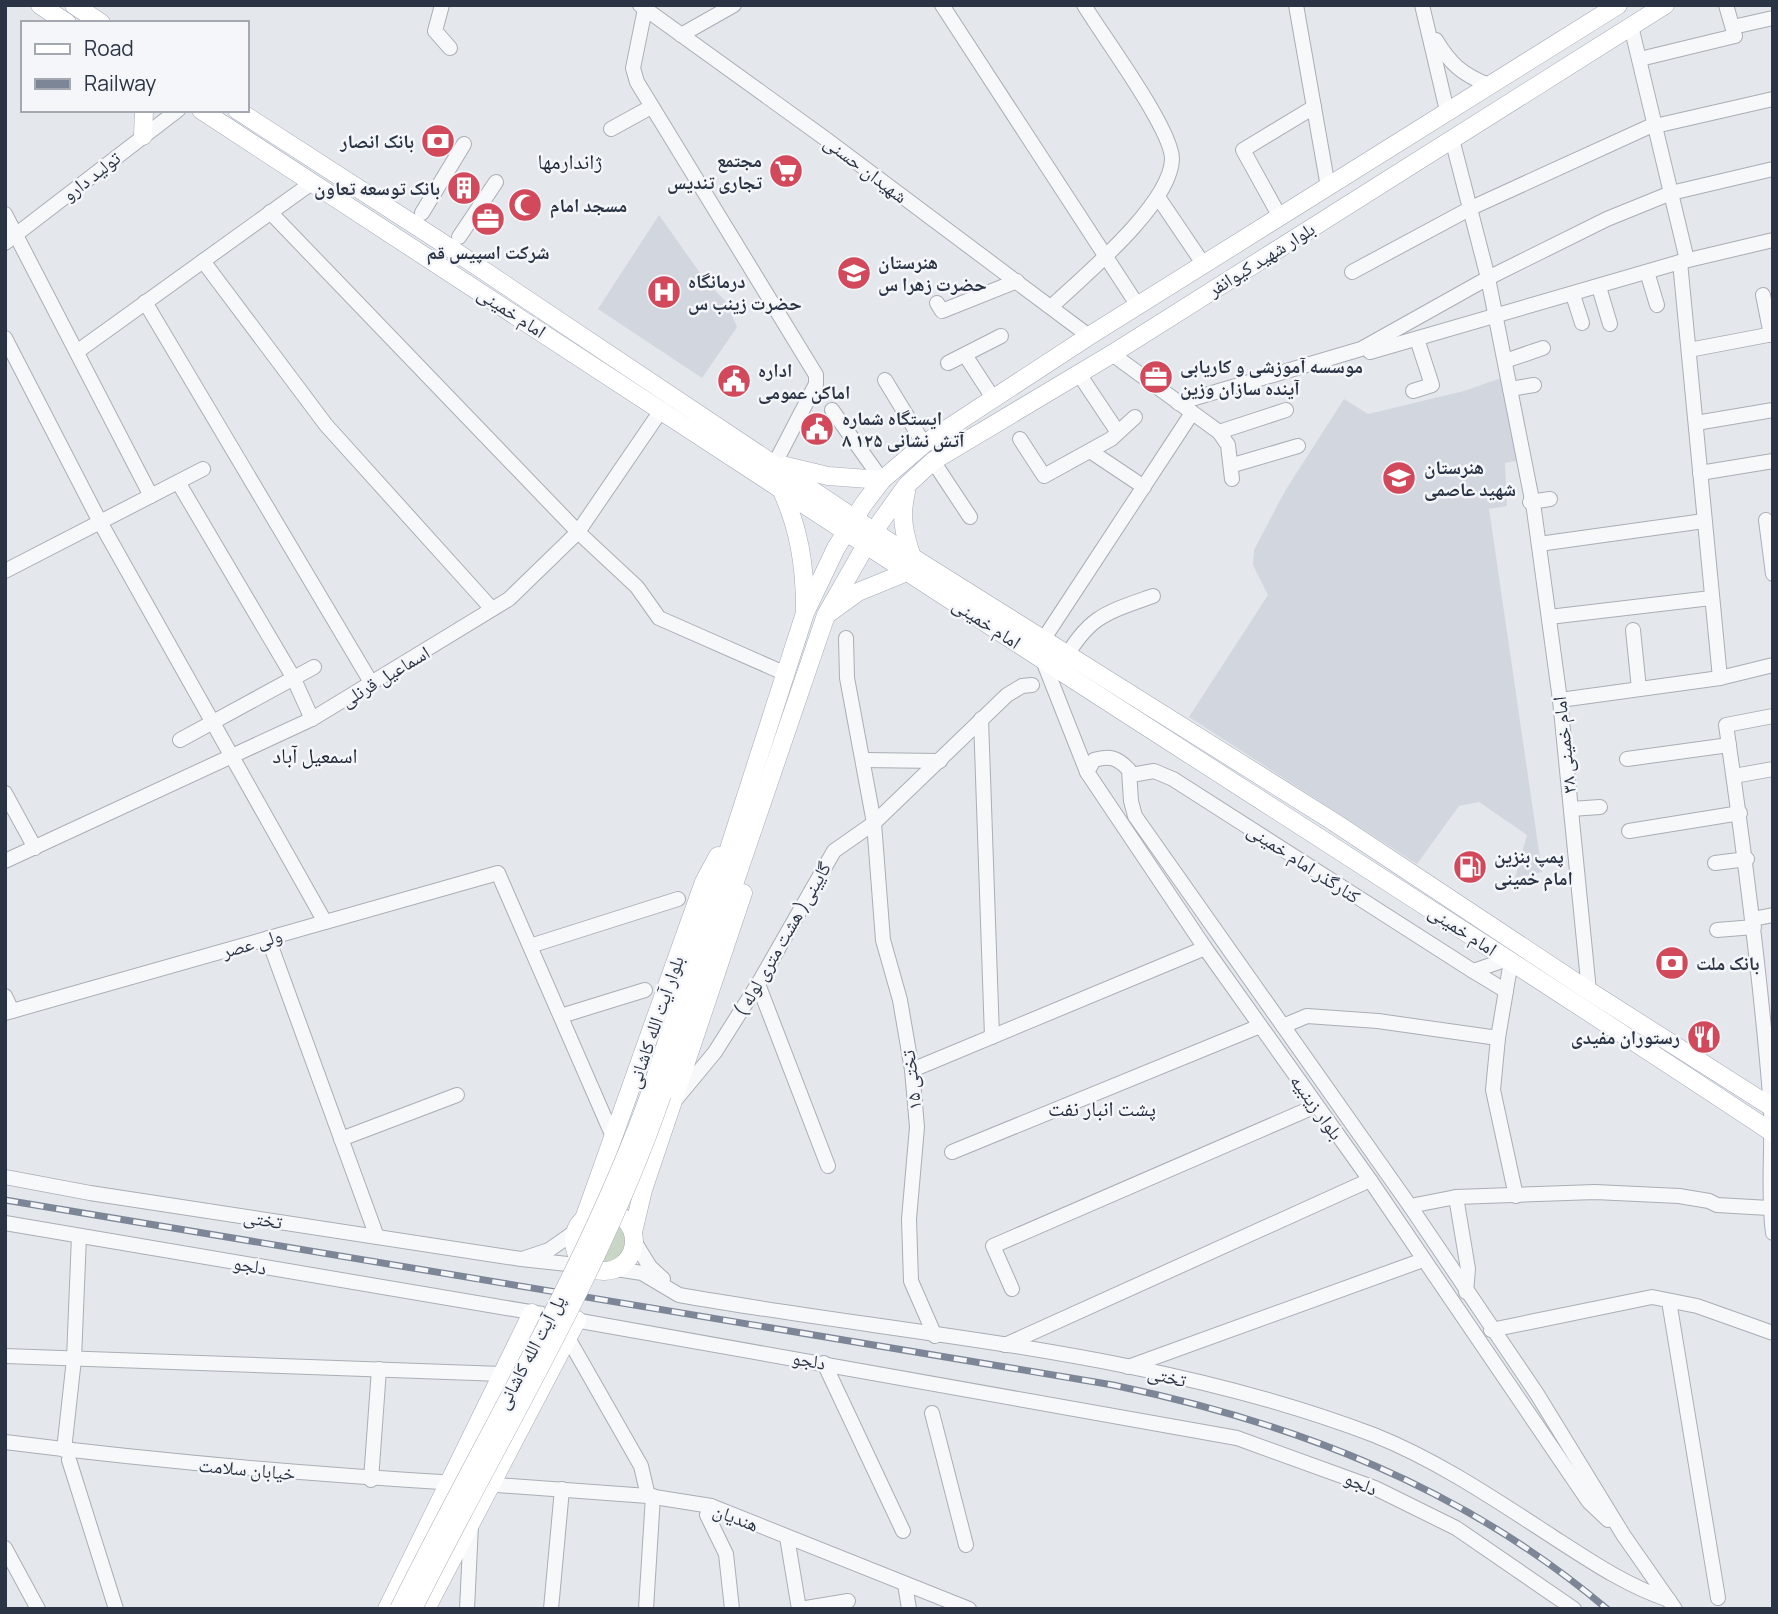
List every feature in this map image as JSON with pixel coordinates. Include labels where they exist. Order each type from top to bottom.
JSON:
[{"type":"main road","points":[[40,5],[64,21]]},
{"type":"main road","points":[[74,5],[98,21]]},
{"type":"main road","name":"بلوار شهید کیوانفر","points":[[851,525],[882,480],[924,444],[1089,336],[1618,5]]},
{"type":"main road","name":"بلوار شهید کیوانفر","points":[[870,538],[907,485],[933,461],[1112,354],[1664,5]]},
{"type":"main road","points":[[143,136],[144,112]]},
{"type":"main road","name":"امام خمینی","points":[[204,112],[780,487],[851,525]]},
{"type":"main road","name":"امام خمینی","points":[[240,112],[775,463],[851,525],[909,564],[1042,649],[1772,1133]]},
{"type":"main road","points":[[1089,336],[1112,354]]},
{"type":"main road","points":[[775,463],[828,476],[882,480]]},
{"type":"main road","points":[[827,615],[858,592],[909,564],[901,511],[907,485]]},
{"type":"main road","points":[[780,487],[800,543],[805,570],[805,613]]},
{"type":"main road","name":"بلوار آیت الله کاشانی","points":[[633,1237],[662,1096],[733,828],[805,613],[851,525]]},
{"type":"main road","name":"بلوار آیت الله کاشانی","points":[[662,1096],[827,615],[870,538]]},
{"type":"main road","name":"امام خمینی","points":[[1063,663],[1334,822],[1588,991],[1772,1107]]},
{"type":"main road","name":"بلوار آیت الله کاشانی","points":[[580,1225],[601,1177],[704,882],[733,828]]},
{"type":"main road","name":"پل آیت الله کاشانی","points":[[399,1609],[589,1241],[627,1156],[662,1096]]},
{"type":"main road","name":"پل آیت الله کاشانی","points":[[413,1609],[471,1492],[601,1246],[640,1160],[662,1096]]},
{"type":"main road","points":[[601,1177],[608,1195],[617,1200],[636,1197],[643,1190]]},
{"type":"main road","points":[[600,1212],[617,1214],[633,1237],[629,1258],[616,1269],[601,1271],[588,1266],[576,1251],[580,1225],[600,1212]]},
{"type":"main road","points":[[387,1609],[532,1312]]},
{"type":"main road","points":[[426,1609],[577,1321]]},
{"type":"main road","points":[[440,1502],[455,1493],[463,1495],[474,1507],[473,1520]]},
{"type":"street","points":[[443,5],[435,31],[450,48]]},
{"type":"street","points":[[681,35],[734,5]]},
{"type":"street","points":[[942,5],[1138,306]]},
{"type":"street","points":[[1052,306],[1105,257],[1158,198],[1168,179],[1172,157],[1167,142],[1084,5]]},
{"type":"street","points":[[1296,5],[1328,187]]},
{"type":"street","points":[[1422,5],[1447,111]]},
{"type":"street","points":[[1640,59],[1735,36],[1726,5]]},
{"type":"street","points":[[1732,27],[1773,19],[1769,5]]},
{"type":"street","points":[[642,7],[633,68],[651,106],[816,374],[816,384],[775,463]]},
{"type":"street","name":"شهیدان حسنی","points":[[642,7],[1052,306],[1089,336]]},
{"type":"street","points":[[1631,26],[1671,193],[1684,261],[1704,521],[1712,598],[1722,630],[1720,678]]},
{"type":"street","points":[[1427,27],[1449,62],[1472,78],[1489,85]]},
{"type":"street","points":[[1352,272],[1471,208],[1655,125],[1773,99]]},
{"type":"street","points":[[611,129],[651,106]]},
{"type":"street","points":[[1280,217],[1243,150],[1314,107]]},
{"type":"street","name":"تولید دارو","points":[[11,239],[175,112]]},
{"type":"street","name":"امام خمینی ۳۸","points":[[1452,139],[1488,278],[1539,544],[1560,700],[1588,991]]},
{"type":"street","points":[[422,213],[464,145]]},
{"type":"street","points":[[1178,403],[1362,352],[1382,344],[1488,278],[1607,219],[1671,193],[1773,169]]},
{"type":"street","points":[[78,351],[313,182]]},
{"type":"street","points":[[459,237],[496,182]]},
{"type":"street","points":[[1158,198],[1204,265]]},
{"type":"street","points":[[270,212],[578,532],[637,587],[659,618],[784,673]]},
{"type":"street","points":[[5,214],[11,239],[78,351],[151,496]]},
{"type":"street","points":[[1382,344],[1417,339],[1684,261],[1773,240]]},
{"type":"street","points":[[203,261],[326,425],[492,609]]},
{"type":"street","points":[[1647,272],[1657,305]]},
{"type":"street","points":[[937,303],[942,311],[1017,281]]},
{"type":"street","points":[[1599,287],[1610,324]]},
{"type":"street","points":[[1573,295],[1582,323]]},
{"type":"street","points":[[1689,350],[1772,334],[1763,295]]},
{"type":"street","points":[[145,302],[372,684]]},
{"type":"street","points":[[948,363],[1001,336]]},
{"type":"street","points":[[5,338],[100,522],[325,922]]},
{"type":"street","points":[[1413,391],[1432,386],[1417,339]]},
{"type":"street","points":[[1505,361],[1543,348]]},
{"type":"street","points":[[1112,354],[1219,432],[1228,445],[1232,472],[1298,446]]},
{"type":"street","points":[[965,355],[993,398]]},
{"type":"street","points":[[1079,374],[1117,431]]},
{"type":"street","points":[[885,380],[924,444]]},
{"type":"street","points":[[1510,389],[1534,385]]},
{"type":"street","name":"اسماعیل قرنلی","points":[[5,861],[312,719],[509,599],[578,532],[662,409]]},
{"type":"street","points":[[832,410],[882,480]]},
{"type":"street","points":[[1219,432],[1286,410]]},
{"type":"street","points":[[1696,423],[1773,410]]},
{"type":"street","points":[[1042,649],[1192,413]]},
{"type":"street","points":[[1020,439],[1044,476],[1111,439],[1135,417]]},
{"type":"street","points":[[1090,451],[1144,487]]},
{"type":"street","points":[[933,461],[970,517]]},
{"type":"street","points":[[1700,473],[1773,461]]},
{"type":"street","points":[[5,571],[203,469]]},
{"type":"street","points":[[178,482],[293,677],[312,719]]},
{"type":"street","points":[[1530,502],[1550,499]]},
{"type":"street","points":[[1539,544],[1704,521]]},
{"type":"street","points":[[1769,527],[1773,574]]},
{"type":"street","points":[[1063,663],[1082,633],[1100,615],[1153,596]]},
{"type":"street","points":[[1549,617],[1712,598]]},
{"type":"street","points":[[1633,630],[1639,689]]},
{"type":"street","name":"تختی ۱۵","points":[[846,638],[847,678],[874,823],[883,940],[900,1000],[912,1070],[917,1127],[909,1219],[911,1281],[935,1336]]},
{"type":"street","name":"بلوار زینبیه","points":[[1042,649],[1087,772],[1205,948],[1370,1180],[1589,1502],[1624,1536]]},
{"type":"street","points":[[1560,700],[1720,678],[1773,665]]},
{"type":"street","points":[[180,740],[211,720],[313,667]]},
{"type":"street","name":"گایینی( هشت متری لوله )","points":[[662,1096],[715,1052],[758,984],[834,850],[874,823],[1007,695],[1021,686],[1032,685]]},
{"type":"street","points":[[1773,716],[1726,725],[1768,1019],[1772,1107],[1769,1208],[1773,1233]]},
{"type":"street","points":[[981,719],[992,1037]]},
{"type":"street","points":[[1627,759],[1729,746]]},
{"type":"street","points":[[1087,772],[1094,760],[1107,756],[1120,760],[1130,775]]},
{"type":"street","points":[[863,760],[940,761]]},
{"type":"street","points":[[1734,776],[1773,769]]},
{"type":"street","name":"کنارگذر امام خمینی","points":[[1130,775],[1154,771],[1173,779],[1506,991]]},
{"type":"street","name":"بلوار زینبیه","points":[[1130,775],[1130,801],[1135,816],[1410,1206],[1491,1330],[1537,1394],[1624,1536],[1672,1604]]},
{"type":"street","points":[[5,793],[35,848]]},
{"type":"street","points":[[1571,809],[1601,807]]},
{"type":"street","points":[[1629,831],[1740,813]]},
{"type":"street","points":[[1715,863],[1747,859]]},
{"type":"street","name":"ولی عصر","points":[[9,1012],[498,873],[530,946]]},
{"type":"street","points":[[614,1139],[530,946],[678,899]]},
{"type":"street","points":[[1717,930],[1754,923],[1773,915]]},
{"type":"street","points":[[268,938],[377,1237]]},
{"type":"street","points":[[912,1070],[1205,948]]},
{"type":"street","points":[[1473,971],[1510,960],[1493,1090],[1516,1196]]},
{"type":"street","points":[[758,984],[828,1166]]},
{"type":"street","points":[[561,1016],[645,989]]},
{"type":"street","points":[[5,996],[9,1012]]},
{"type":"street","points":[[1283,1026],[1307,1016],[1378,1021],[1498,1038]]},
{"type":"street","points":[[952,1152],[1260,1026]]},
{"type":"street","points":[[341,1139],[457,1095]]},
{"type":"street","points":[[1012,1289],[993,1246],[1316,1106]]},
{"type":"street","name":"تختی","points":[[5,1177],[521,1259],[588,1266]]},
{"type":"street","points":[[1005,1345],[1370,1180]]},
{"type":"street","points":[[1410,1206],[1456,1197],[1637,1193],[1679,1196],[1717,1205],[1769,1208]]},
{"type":"street","points":[[1456,1197],[1468,1269],[1466,1292]]},
{"type":"street","name":"دلجو","points":[[5,1223],[1189,1427],[1284,1452],[1375,1488],[1457,1528],[1574,1609]]},
{"type":"street","points":[[521,1259],[549,1250],[580,1225]]},
{"type":"street","points":[[1413,1245],[1428,1235]]},
{"type":"street","points":[[79,1236],[67,1455],[116,1609]]},
{"type":"street","points":[[633,1237],[650,1266],[679,1294]]},
{"type":"street","points":[[1128,1367],[1423,1260]]},
{"type":"street","name":"تختی","points":[[616,1269],[642,1273],[679,1294],[1005,1345],[1128,1367],[1274,1400],[1376,1436],[1498,1501],[1642,1591],[1672,1604]]},
{"type":"street","points":[[1491,1330],[1652,1297],[1697,1306],[1773,1333]]},
{"type":"street","points":[[1669,1300],[1718,1598]]},
{"type":"street","points":[[568,1338],[641,1466],[650,1496],[646,1609]]},
{"type":"street","points":[[5,1356],[502,1374]]},
{"type":"street","points":[[824,1363],[903,1531]]},
{"type":"street","points":[[371,1480],[379,1369]]},
{"type":"street","points":[[932,1413],[966,1545]]},
{"type":"street","name":"خیابان سلامت","points":[[5,1442],[67,1455],[371,1480],[489,1485]]},
{"type":"street","name":"هندیان","points":[[489,1485],[650,1496],[711,1506],[970,1609]]},
{"type":"street","points":[[551,1609],[562,1489]]},
{"type":"street","points":[[711,1506],[707,1516],[726,1554],[732,1609]]},
{"type":"street","points":[[467,1609],[473,1520]]},
{"type":"street","points":[[787,1537],[799,1609],[848,1601]]},
{"type":"street","points":[[5,1548],[38,1609]]},
{"type":"street","points":[[905,1584],[909,1609]]},
{"type":"shaded area","name":"درمانگاه حضرت زینب س","points":[[659,215],[705,280],[726,302],[737,327],[702,378],[598,309]]},
{"type":"shaded area","points":[[1504,377],[1521,460],[1505,463],[1507,506],[1489,509],[1542,872],[1515,878],[1527,835],[1479,802],[1459,806],[1417,864],[1189,717],[1268,595],[1253,565],[1254,550],[1285,491],[1344,399],[1368,414],[1464,391]]},
{"type":"green space","points":[[589,1222],[620,1222],[628,1236],[621,1257],[600,1264],[581,1235]]},
{"type":"railway","points":[[5,1200],[1113,1385],[1181,1401],[1311,1440],[1435,1495],[1495,1528],[1552,1566],[1607,1609]]},
{"type":"place","name":"بانک انصار","points":[[438,141]]},
{"type":"place","name":"مجتمع تجاری تندیس","points":[[786,171]]},
{"type":"place","name":"بانک توسعه تعاون","points":[[464,188]]},
{"type":"place","name":"مسجد امام","points":[[525,205]]},
{"type":"place","name":"شرکت اسپیس قم","points":[[488,219]]},
{"type":"place","name":"هنرستان حضرت زهرا س","points":[[854,273]]},
{"type":"place","name":"درمانگاه حضرت زینب س","points":[[664,292]]},
{"type":"place","name":"موسسه آموزشی و کاریابی آینده سازان وزین","points":[[1156,377]]},
{"type":"place","name":"اداره اماکن عمومی","points":[[734,381]]},
{"type":"place","name":"ایستگاه شماره ۸ آتش نشانی ۱۲۵","points":[[817,429]]},
{"type":"place","name":"هنرستان شهید عاصمی","points":[[1399,478]]},
{"type":"place","name":"پمپ بنزین امام خمینی","points":[[1470,867]]},
{"type":"place","name":"بانک ملت","points":[[1672,963]]},
{"type":"place","name":"رستوران مفیدی","points":[[1704,1037]]},
{"type":"district","name":"ژاندارمها","points":[[570,161]]},
{"type":"district","name":"اسمعیل آباد","points":[[315,755]]},
{"type":"district","name":"پشت انبار نفت","points":[[1102,1108]]}]
